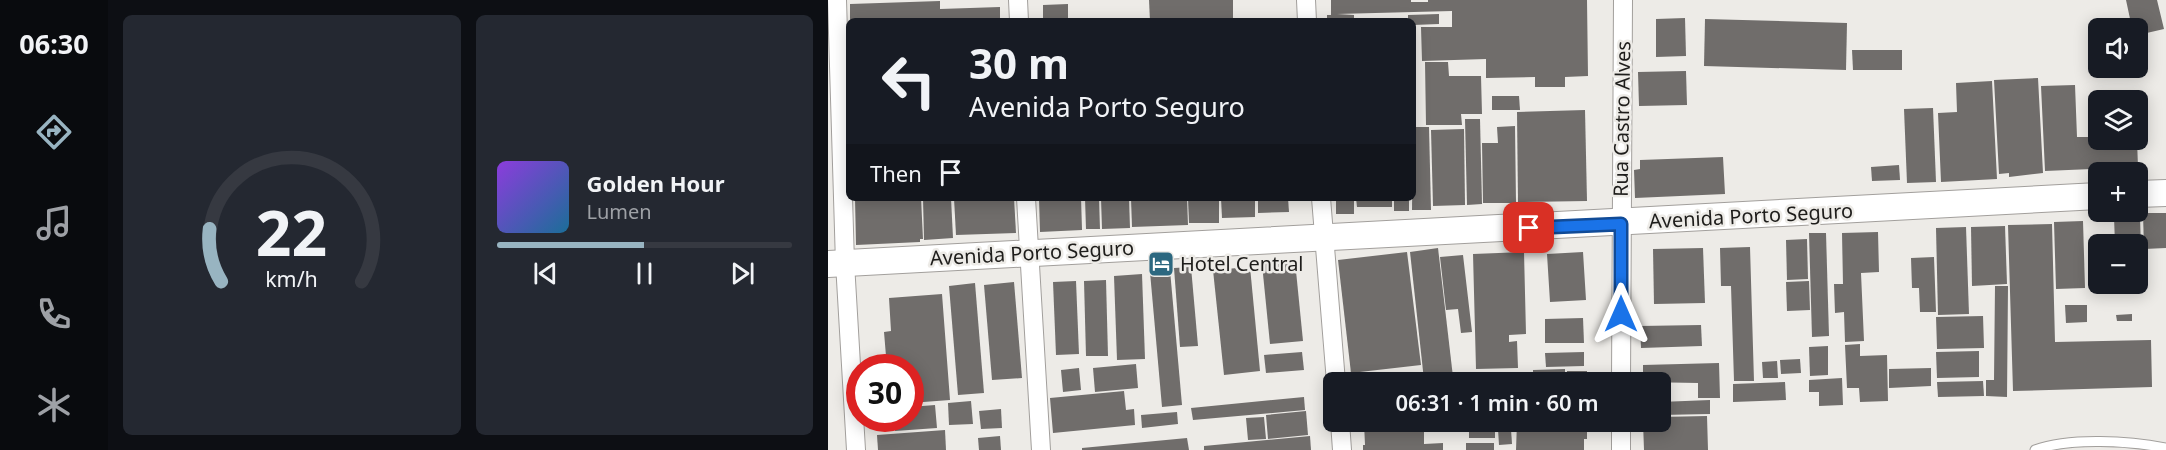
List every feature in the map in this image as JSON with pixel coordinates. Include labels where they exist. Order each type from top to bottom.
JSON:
[{"type":"main road","points":[[2148,194],[2166,193]]},
{"type":"main road","name":"Avenida Porto Seguro","points":[[836,264],[1324,237],[1621,224],[2088,197]]},
{"type":"street","points":[[837,0],[836,264],[856,450]]},
{"type":"street","points":[[1018,0],[1019,18]]},
{"type":"street","points":[[1306,0],[1307,18]]},
{"type":"street","name":"Rua Castro Alves","points":[[1621,372],[1623,0]]},
{"type":"street","points":[[1026,201],[1041,450]]},
{"type":"street","points":[[1321,201],[1335,372]]},
{"type":"street","points":[[1341,432],[1342,450]]},
{"type":"street","points":[[1621,432],[1621,450]]},
{"type":"lane","points":[[2035,450],[2072,442],[2166,448]]},
{"type":"building","points":[[1149,0],[1233,0],[1233,18],[1150,18]]},
{"type":"building","points":[[1331,0],[1428,2],[1428,0],[1587,0],[1588,76],[1565,77],[1565,87],[1535,87],[1535,77],[1486,78],[1486,59],[1422,61],[1421,27],[1452,27],[1452,11],[1337,14],[1354,15],[1354,18],[1327,18],[1327,15],[1331,15]]},
{"type":"building","points":[[2126,0],[2157,0],[2164,29],[2148,33],[2148,18],[2130,18]]},
{"type":"building","points":[[940,1],[940,9],[1000,7],[1000,18],[850,18],[850,4]]},
{"type":"building","points":[[1068,4],[1068,18],[1043,18],[1043,5]]},
{"type":"building","points":[[1439,14],[1439,24],[1416,25],[1416,18],[1408,18],[1408,15]]},
{"type":"building","points":[[1685,18],[1686,56],[1656,57],[1656,19]]},
{"type":"building","points":[[1705,19],[1847,23],[1846,70],[1704,66]]},
{"type":"building","points":[[1852,50],[1902,50],[1902,70],[1853,70]]},
{"type":"building","points":[[1425,62],[1448,62],[1449,76],[1481,76],[1482,114],[1461,114],[1462,125],[1426,125]]},
{"type":"building","points":[[1686,71],[1687,105],[1639,106],[1638,72]]},
{"type":"building","points":[[2038,78],[2043,173],[2009,177],[2009,173],[1999,174],[1994,80]]},
{"type":"building","points":[[1992,81],[1997,179],[1941,182],[1938,113],[1957,112],[1956,83]]},
{"type":"building","points":[[2075,85],[2077,137],[2088,137],[2088,150],[2137,150],[2138,162],[2088,162],[2088,169],[2045,171],[2041,86]]},
{"type":"building","points":[[1492,96],[1519,96],[1520,110],[1492,110]]},
{"type":"building","points":[[1933,108],[1936,182],[1907,183],[1904,109]]},
{"type":"building","points":[[1585,110],[1587,201],[1518,202],[1517,112]]},
{"type":"building","points":[[1465,119],[1480,119],[1482,204],[1467,205]]},
{"type":"building","points":[[1515,126],[1516,203],[1483,203],[1482,143],[1498,143],[1497,127]]},
{"type":"building","points":[[1416,127],[1429,127],[1431,210],[1412,210],[1412,201],[1416,201]]},
{"type":"building","points":[[1464,129],[1465,205],[1433,206],[1431,130]]},
{"type":"building","points":[[1723,157],[1725,194],[1635,198],[1634,170],[1640,169],[1640,160]]},
{"type":"building","points":[[1899,165],[1900,180],[1872,181],[1871,167]]},
{"type":"building","points":[[855,201],[921,201],[923,239],[920,239],[920,242],[856,245]]},
{"type":"building","points":[[923,201],[951,201],[953,238],[924,240]]},
{"type":"building","points":[[954,201],[1014,201],[1016,233],[956,235]]},
{"type":"building","points":[[1039,201],[1081,201],[1082,230],[1040,232]]},
{"type":"building","points":[[1085,201],[1099,201],[1100,229],[1086,229]]},
{"type":"building","points":[[1101,201],[1129,201],[1130,228],[1102,229]]},
{"type":"building","points":[[1131,201],[1187,201],[1188,225],[1132,227]]},
{"type":"building","points":[[1188,201],[1219,201],[1219,223],[1189,223]]},
{"type":"building","points":[[1221,201],[1255,201],[1255,217],[1222,218]]},
{"type":"building","points":[[1258,201],[1288,201],[1289,212],[1258,213]]},
{"type":"building","points":[[1336,201],[1354,201],[1354,214],[1336,214]]},
{"type":"building","points":[[1356,201],[1392,201],[1392,207],[1357,207]]},
{"type":"building","points":[[1394,201],[1409,201],[1409,211],[1394,211]]},
{"type":"building","points":[[2148,213],[2166,213],[2166,248],[2148,249],[2148,234],[2144,234],[2143,222],[2148,222]]},
{"type":"building","points":[[2083,221],[2085,288],[2056,289],[2054,222]]},
{"type":"building","points":[[2114,222],[2140,222],[2141,234],[2115,234]]},
{"type":"building","points":[[2052,224],[2055,342],[2151,340],[2152,387],[2013,391],[2008,225]]},
{"type":"building","points":[[2005,226],[2007,284],[1972,286],[1971,227]]},
{"type":"building","points":[[1966,227],[1969,314],[1938,315],[1936,228]]},
{"type":"building","points":[[1878,232],[1879,272],[1861,273],[1864,341],[1845,342],[1844,312],[1835,313],[1834,284],[1843,284],[1842,233]]},
{"type":"building","points":[[1809,233],[1826,233],[1829,336],[1812,337]]},
{"type":"building","points":[[1807,239],[1808,279],[1787,280],[1786,240]]},
{"type":"building","points":[[1750,247],[1754,381],[1734,381],[1731,286],[1721,286],[1720,248]]},
{"type":"building","points":[[1438,248],[1452,372],[1423,372],[1410,252]]},
{"type":"building","points":[[1703,248],[1705,303],[1654,304],[1653,249]]},
{"type":"building","points":[[1407,252],[1421,365],[1351,372],[1338,260]]},
{"type":"building","points":[[1524,252],[1526,334],[1509,335],[1509,342],[1517,341],[1518,368],[1476,369],[1473,254]]},
{"type":"building","points":[[1583,252],[1586,300],[1550,302],[1547,254]]},
{"type":"building","points":[[1463,255],[1472,332],[1461,333],[1458,309],[1446,310],[1440,257]]},
{"type":"building","points":[[1934,257],[1936,312],[1920,312],[1919,288],[1912,288],[1911,258]]},
{"type":"building","points":[[1295,261],[1303,341],[1270,344],[1262,264]]},
{"type":"building","points":[[1191,267],[1198,346],[1180,347],[1174,268]]},
{"type":"building","points":[[1250,267],[1260,371],[1224,375],[1213,270]]},
{"type":"building","points":[[1170,270],[1182,405],[1162,407],[1150,272]]},
{"type":"building","points":[[1142,274],[1145,359],[1117,360],[1114,276]]},
{"type":"building","points":[[1106,280],[1108,356],[1086,356],[1084,281]]},
{"type":"building","points":[[1076,281],[1079,354],[1056,355],[1053,282]]},
{"type":"building","points":[[1809,281],[1810,310],[1787,311],[1786,282]]},
{"type":"building","points":[[1014,282],[1022,378],[992,380],[984,285]]},
{"type":"building","points":[[975,283],[984,393],[958,395],[949,286]]},
{"type":"building","points":[[1995,286],[2008,286],[2007,397],[1986,396],[1986,380],[1994,380]]},
{"type":"building","points":[[942,294],[950,400],[924,402],[924,354],[886,354],[884,332],[891,331],[889,298]]},
{"type":"building","points":[[2065,305],[2087,305],[2087,322],[2066,323]]},
{"type":"building","points":[[2132,314],[2132,321],[2117,321],[2116,315]]},
{"type":"building","points":[[1983,316],[1984,348],[1937,349],[1936,317]]},
{"type":"building","points":[[1583,318],[1584,343],[1545,343],[1545,319]]},
{"type":"building","points":[[1701,325],[1702,346],[1641,348],[1640,326]]},
{"type":"building","points":[[1860,344],[1860,356],[1887,355],[1888,401],[1860,402],[1859,388],[1847,388],[1845,345]]},
{"type":"building","points":[[1828,346],[1828,375],[1810,376],[1809,347]]},
{"type":"building","points":[[1979,351],[1979,377],[1937,378],[1936,352]]},
{"type":"building","points":[[1302,352],[1304,370],[1266,373],[1264,355]]},
{"type":"building","points":[[1584,352],[1584,366],[1546,367],[1545,353]]},
{"type":"building","points":[[1800,359],[1801,373],[1781,374],[1780,360]]},
{"type":"building","points":[[1777,361],[1778,378],[1763,378],[1762,362]]},
{"type":"building","points":[[1719,363],[1720,398],[1698,398],[1698,383],[1671,383],[1671,372],[1643,372],[1643,365]]},
{"type":"building","points":[[1136,364],[1138,388],[1095,392],[1093,368]]},
{"type":"building","points":[[1079,368],[1081,390],[1063,392],[1061,370]]},
{"type":"building","points":[[1931,368],[1931,386],[1889,388],[1889,369]]},
{"type":"building","points":[[1565,369],[1565,372],[1533,372],[1533,370]]},
{"type":"building","points":[[1842,378],[1843,405],[1819,406],[1819,392],[1809,392],[1809,380]]},
{"type":"building","points":[[1983,381],[1984,396],[1938,397],[1937,382]]},
{"type":"building","points":[[1785,382],[1786,400],[1733,402],[1733,384]]},
{"type":"building","points":[[1124,391],[1126,410],[1134,409],[1135,425],[1053,433],[1050,398]]},
{"type":"building","points":[[1304,397],[1305,410],[1193,420],[1191,408]]},
{"type":"building","points":[[1710,400],[1710,414],[1671,415],[1671,402]]},
{"type":"building","points":[[971,401],[973,424],[949,425],[948,403]]},
{"type":"building","points":[[935,405],[937,428],[924,429],[924,406]]},
{"type":"building","points":[[1001,409],[1002,428],[981,429],[979,411]]},
{"type":"building","points":[[1306,411],[1308,435],[1268,439],[1266,415]]},
{"type":"building","points":[[1177,412],[1178,424],[1142,428],[1141,415]]},
{"type":"building","points":[[1707,416],[1708,450],[1644,450],[1643,432],[1671,432],[1671,417]]},
{"type":"building","points":[[1264,417],[1266,439],[1248,440],[1246,418]]},
{"type":"building","points":[[945,430],[946,450],[878,450],[877,435]]},
{"type":"building","points":[[1364,432],[1424,432],[1424,444],[1443,443],[1443,450],[1363,450],[1363,445],[1365,445]]},
{"type":"building","points":[[1469,432],[1495,432],[1495,438],[1469,438]]},
{"type":"building","points":[[1498,432],[1511,432],[1512,444],[1499,445]]},
{"type":"building","points":[[1517,432],[1587,432],[1587,439],[1584,439],[1584,450],[1516,450]]},
{"type":"building","points":[[1000,436],[1001,450],[979,450],[978,438]]},
{"type":"building","points":[[1310,436],[1311,450],[1204,450],[1204,446]]},
{"type":"building","points":[[1187,438],[1189,450],[1082,450],[1082,448]]},
{"type":"building","points":[[1466,443],[1494,443],[1494,450],[1466,450]]},
{"type":"place","name":"Hotel Central","points":[[1161,264]]},
{"type":"route","points":[[1529,228],[1621,224],[1621,314]]}]
